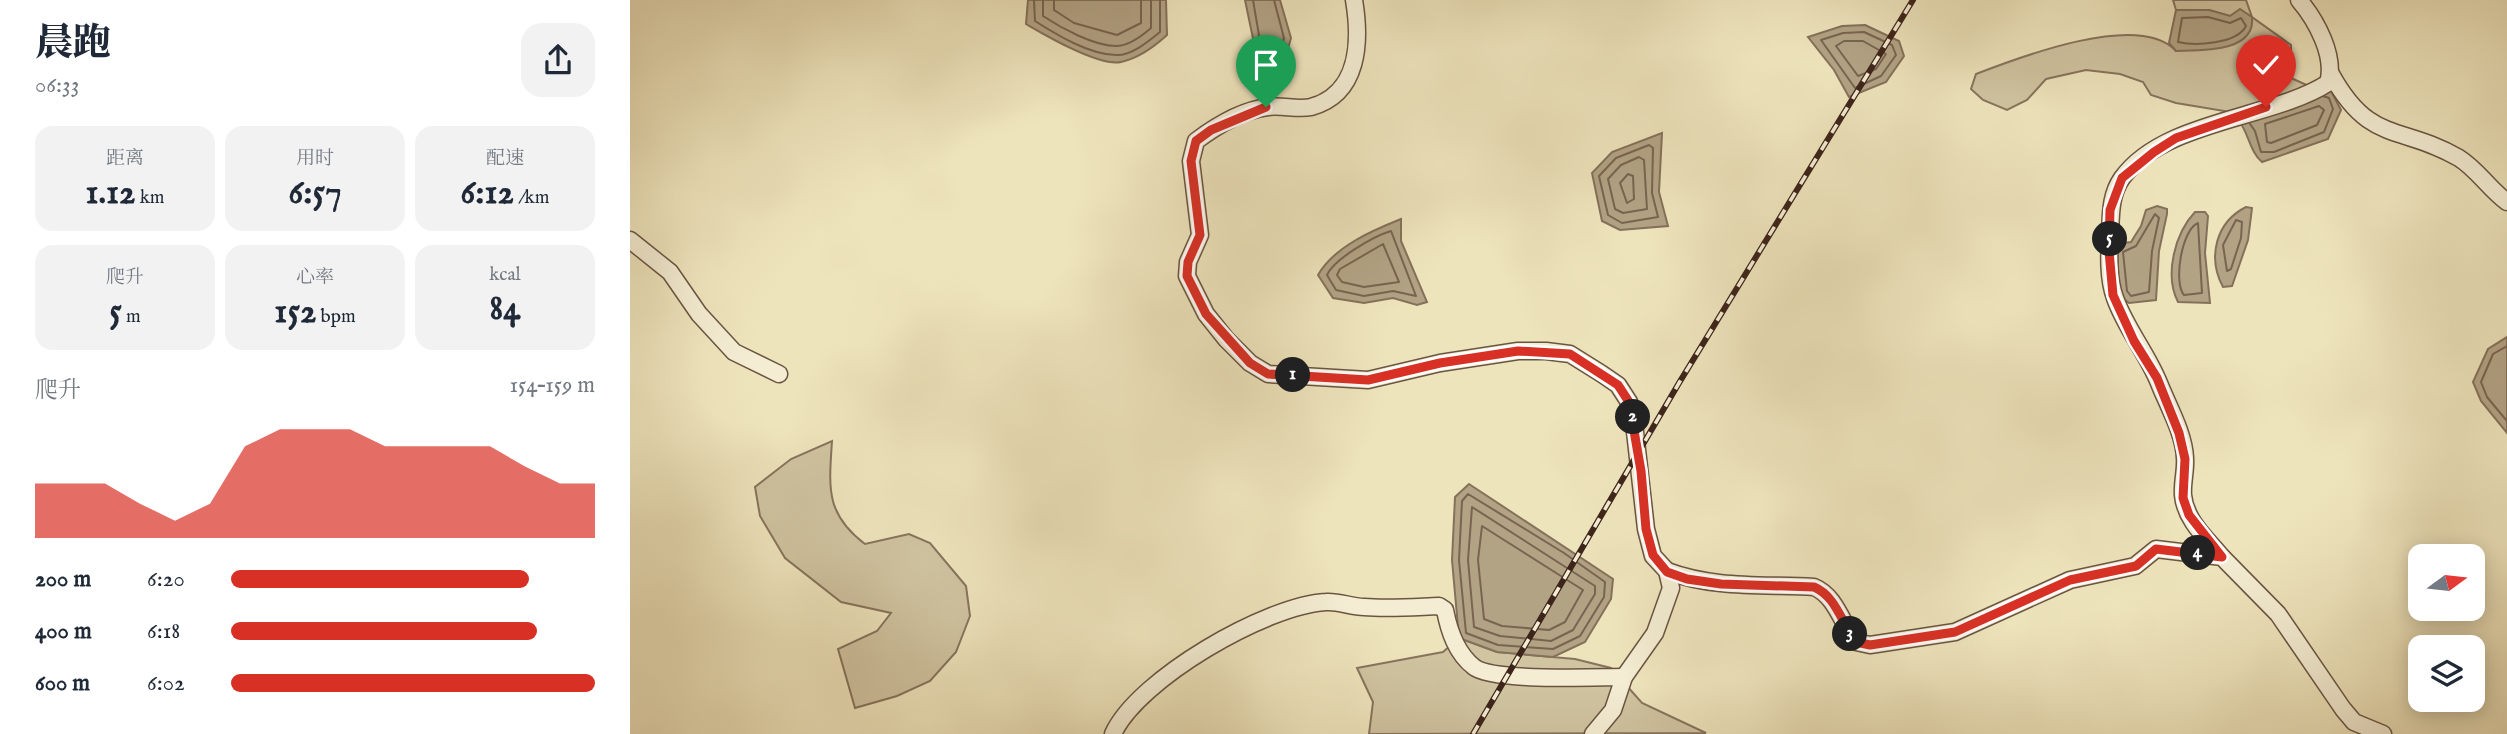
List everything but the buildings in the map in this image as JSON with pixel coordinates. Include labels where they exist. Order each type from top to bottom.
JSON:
[{"type":"street","points":[[1354,0],[1357,37],[1350,79],[1332,98],[1309,108],[1266,107],[1228,121],[1196,141],[1191,161],[1200,235],[1188,262],[1187,276],[1195,296],[1226,339],[1250,363],[1268,374],[1368,380],[1440,363],[1518,351],[1570,354],[1618,385],[1629,402],[1640,461],[1646,529],[1653,555],[1667,572],[1671,589],[1655,633],[1623,677],[1613,710],[1594,734]]},
{"type":"street","points":[[2299,0],[2317,26],[2331,74],[2367,121],[2394,134],[2433,145],[2462,160],[2507,202]]},
{"type":"street","points":[[2331,74],[2328,83],[2318,90],[2231,117],[2165,145],[2122,178],[2110,210],[2109,251],[2113,295],[2134,341],[2157,378],[2179,433],[2185,459],[2183,498],[2189,515],[2222,557],[2278,614],[2329,693],[2354,722],[2383,734]]},
{"type":"street","points":[[630,240],[670,272],[699,314],[734,352],[779,374]]},
{"type":"street","points":[[1667,572],[1687,579],[1721,584],[1814,587],[1825,591],[1832,599],[1856,642],[1870,645],[1955,632],[2070,580],[2136,566],[2156,549],[2222,557]]},
{"type":"street","points":[[1113,734],[1134,702],[1241,628],[1299,605],[1329,601],[1360,607],[1439,606],[1445,610],[1452,637],[1461,654],[1475,668],[1503,674],[1623,677]]},
{"type":"shaded area","points":[[2173,0],[2246,0],[2252,17],[2291,45],[2291,78],[2318,90],[2242,114],[2176,103],[2151,95],[2143,82],[2120,74],[2086,70],[2046,79],[2027,100],[2007,110],[1983,100],[1971,89],[1976,74],[2079,41],[2135,35],[2159,40],[2176,51],[2230,16],[2209,10],[2176,10]]},
{"type":"shaded area","points":[[832,441],[832,498],[843,522],[865,544],[909,534],[930,543],[966,586],[970,616],[956,652],[930,681],[897,696],[855,708],[838,649],[877,631],[891,613],[841,602],[785,558],[760,516],[755,487],[791,459]]},
{"type":"shaded area","points":[[1459,638],[1497,652],[1575,659],[1611,668],[1642,703],[1706,733],[1369,734],[1373,702],[1357,668],[1443,652]]},
{"type":"water","points":[[1028,0],[1166,0],[1167,35],[1134,58],[1121,62],[1100,60],[1072,49],[1026,24]]},
{"type":"water","points":[[1245,0],[1280,0],[1291,38],[1285,59],[1253,65],[1255,48]]},
{"type":"water","points":[[2240,9],[2252,17],[2251,29],[2236,43],[2212,49],[2176,51],[2169,43],[2176,10],[2209,10],[2230,16]]},
{"type":"water","points":[[1865,25],[1899,41],[1904,56],[1886,82],[1849,97],[1834,70],[1808,37],[1842,26]]},
{"type":"water","points":[[2330,89],[2341,110],[2328,139],[2262,162],[2239,121]]},
{"type":"water","points":[[1662,133],[1659,192],[1668,226],[1620,230],[1602,221],[1592,173],[1612,152]]},
{"type":"water","points":[[2157,206],[2167,209],[2167,214],[2159,251],[2156,300],[2129,303],[2120,296],[2115,244],[2131,242],[2141,226],[2146,210]]},
{"type":"water","points":[[2246,207],[2252,208],[2248,240],[2232,286],[2223,287],[2216,264],[2217,241],[2227,222]]},
{"type":"water","points":[[2195,212],[2205,212],[2208,216],[2205,253],[2210,303],[2178,302],[2172,279],[2177,243]]},
{"type":"water","points":[[1401,219],[1401,241],[1427,302],[1417,305],[1393,298],[1364,303],[1333,298],[1318,275],[1325,265],[1354,241]]},
{"type":"water","points":[[2507,337],[2507,433],[2481,401],[2473,382],[2488,349]]},
{"type":"water","points":[[1469,484],[1613,579],[1611,599],[1585,642],[1553,657],[1497,652],[1459,638],[1452,560],[1455,497]]},
{"type":"railway","points":[[1473,734],[1679,383],[1913,0]]},
{"type":"route","points":[[1266,107],[1211,130],[1196,141],[1191,161],[1200,235],[1188,262],[1187,276],[1206,314],[1250,363],[1268,374],[1368,380],[1440,363],[1518,351],[1570,354],[1618,385],[1629,402],[1637,440],[1646,529],[1653,555],[1667,572],[1687,579],[1721,584],[1814,587],[1825,591],[1832,599],[1847,631],[1856,642],[1870,645],[1955,632],[2070,580],[2108,575],[2136,566],[2149,552],[2156,549],[2222,557],[2189,515],[2183,498],[2185,459],[2179,433],[2157,378],[2134,341],[2113,295],[2109,251],[2110,210],[2122,178],[2154,152],[2176,138],[2266,107]]}]
